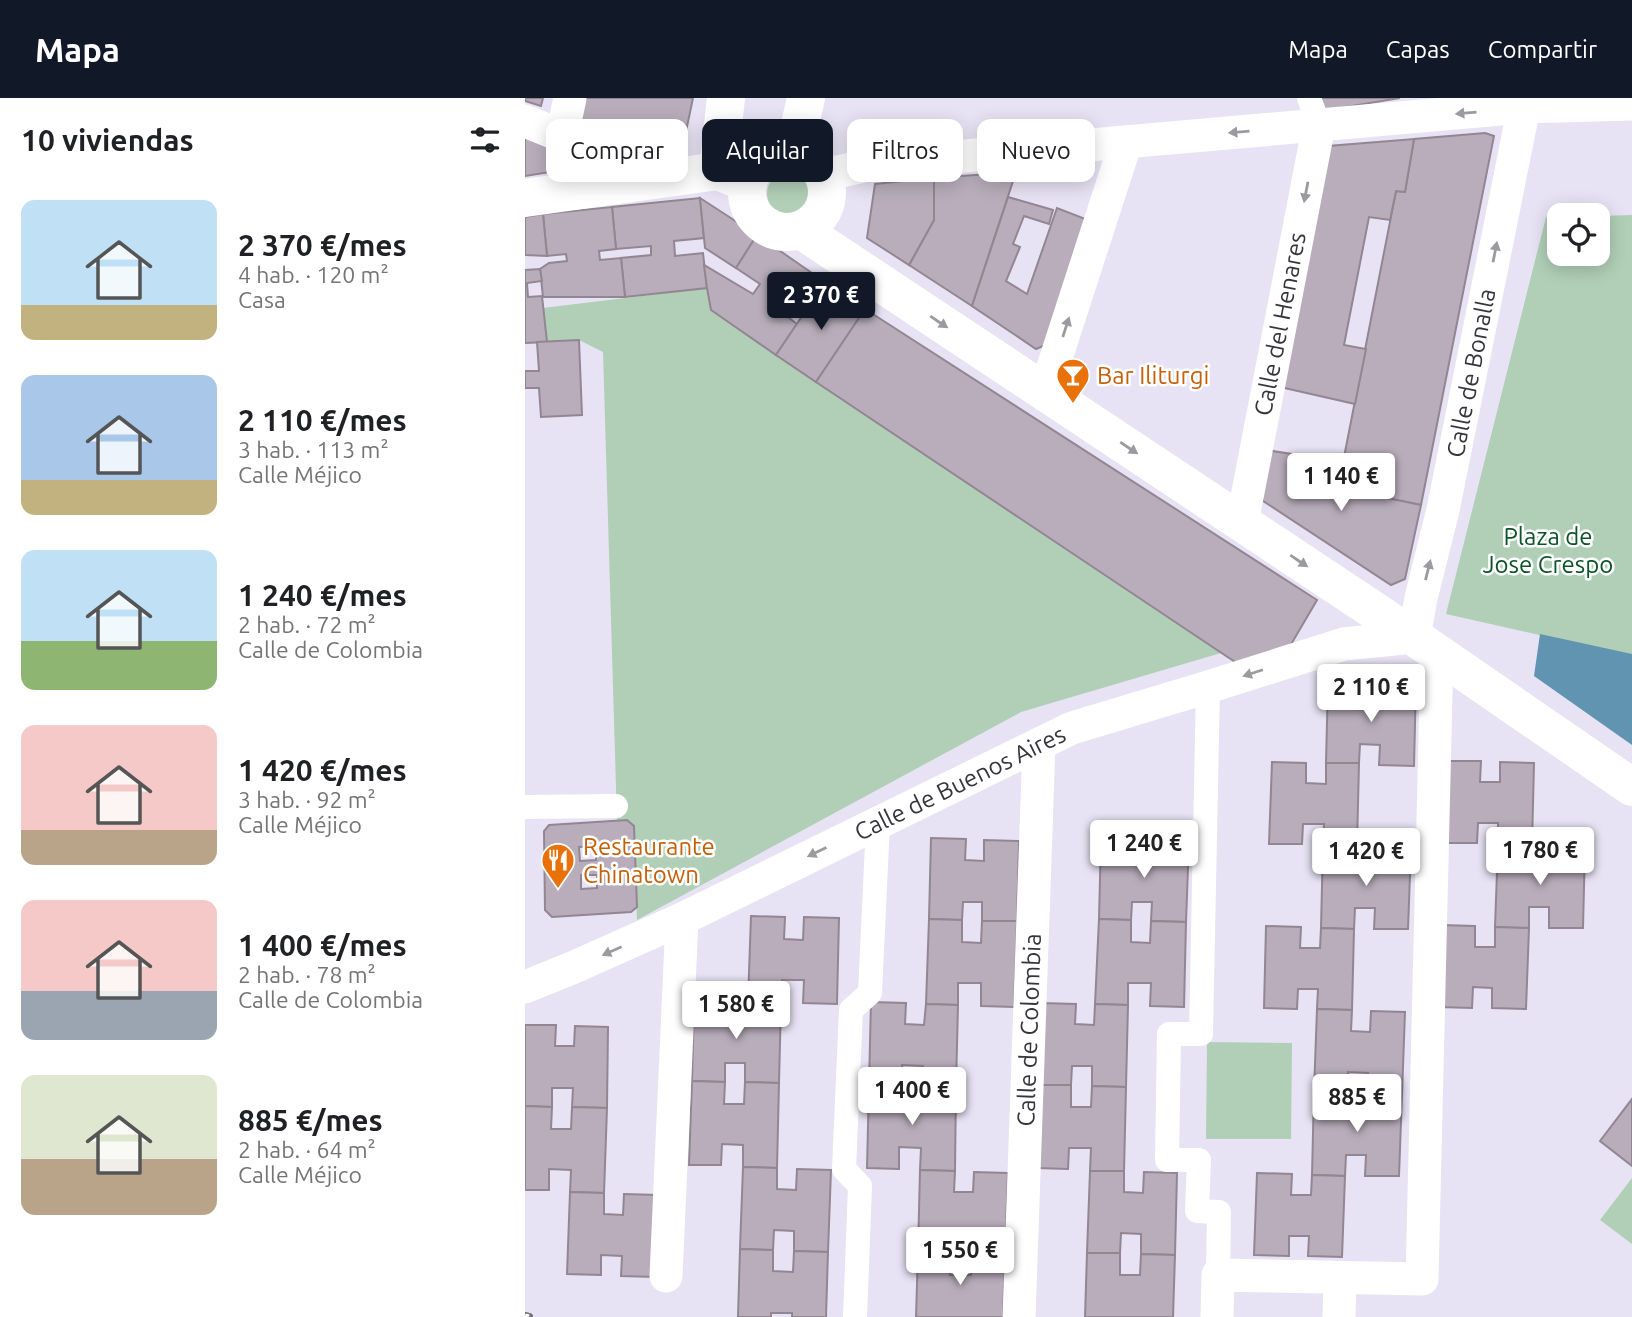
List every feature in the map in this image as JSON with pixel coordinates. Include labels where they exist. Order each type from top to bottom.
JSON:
[{"type":"street","points":[[566,119],[570,98]]},
{"type":"street","points":[[724,119],[726,98]]},
{"type":"street","points":[[802,119],[806,98]]},
{"type":"street","points":[[833,173],[873,164],[1126,142],[1314,112],[1632,104]]},
{"type":"street","name":"Calle de Bonalla","points":[[1340,1278],[1422,1279],[1425,645],[1443,510],[1514,105]]},
{"type":"street","name":"Calle del Henares","points":[[1242,523],[1314,112]]},
{"type":"street","points":[[525,121],[546,130]]},
{"type":"street","points":[[1045,392],[1126,142]]},
{"type":"street","points":[[525,198],[702,178]]},
{"type":"street","points":[[724,182],[749,205],[756,218],[768,228],[781,232],[801,230],[813,223],[826,203],[826,182]]},
{"type":"street","points":[[801,230],[1425,645],[1632,788]]},
{"type":"street","name":"Calle de Buenos Aires","points":[[525,987],[683,919],[1072,728],[1344,644],[1425,645]]},
{"type":"street","points":[[1208,687],[1201,1034],[1170,1034],[1167,1160],[1199,1160],[1198,1211],[1219,1212],[1217,1317]]},
{"type":"street","name":"Calle de Colombia","points":[[1019,1317],[1039,744]]},
{"type":"street","points":[[525,807],[616,806]]},
{"type":"street","points":[[855,1317],[860,1186],[844,1169],[852,1010],[870,993],[878,822]]},
{"type":"street","points":[[666,1276],[683,919]]},
{"type":"street","points":[[1218,1275],[1340,1278],[1339,1317]]},
{"type":"green space","points":[[770,182],[808,182],[810,203],[798,215],[780,215],[768,203]]},
{"type":"green space","name":"Plaza de Jose Crespo","points":[[1632,215],[1632,656],[1446,614],[1546,217],[1547,266],[1610,266],[1610,216]]},
{"type":"green space","points":[[707,288],[711,310],[1221,653],[1021,712],[637,920],[634,826],[627,820],[617,821],[603,352],[579,340],[547,342],[543,308]]},
{"type":"green space","points":[[1207,1042],[1292,1043],[1291,1139],[1206,1139]]},
{"type":"green space","points":[[1632,1178],[1632,1244],[1600,1220]]},
{"type":"water","points":[[1540,634],[1632,654],[1632,745],[1534,676]]},
{"type":"building","points":[[525,98],[543,98],[541,106],[525,101]]},
{"type":"building","points":[[582,98],[693,98],[688,122],[688,119],[578,119]]},
{"type":"building","points":[[1317,98],[1400,98],[1322,111]]},
{"type":"building","points":[[525,130],[546,138],[546,173],[525,176]]},
{"type":"building","points":[[1485,133],[1494,136],[1421,505],[1338,488],[1396,191],[1405,192],[1414,139]]},
{"type":"building","points":[[1414,139],[1405,192],[1396,191],[1390,220],[1369,217],[1344,345],[1366,349],[1355,404],[1280,387],[1328,146]]},
{"type":"building","points":[[977,175],[977,182],[1013,182],[972,306],[909,265],[934,220],[934,182],[963,182],[963,176]]},
{"type":"building","points":[[934,182],[934,220],[909,265],[867,238],[875,184]]},
{"type":"building","points":[[1008,197],[1053,210],[1049,224],[1024,216],[1013,244],[1020,247],[1006,281],[1027,294],[1057,208],[1088,220],[1048,344],[1036,349],[972,306]]},
{"type":"building","points":[[700,198],[704,238],[674,241],[675,256],[703,253],[707,288],[625,297],[621,258],[651,255],[651,246],[616,249],[612,207]]},
{"type":"building","points":[[700,198],[757,235],[736,268],[705,248]]},
{"type":"building","points":[[612,207],[616,249],[599,251],[600,260],[621,258],[625,297],[543,297],[540,269],[549,263],[567,261],[566,254],[547,256],[543,214]]},
{"type":"building","points":[[543,214],[547,256],[525,255],[525,217]]},
{"type":"building","points":[[757,235],[825,282],[804,313],[787,301],[780,311],[797,324],[776,355],[711,310],[707,288],[704,265],[753,294],[760,284],[736,268]]},
{"type":"building","points":[[540,269],[542,281],[527,283],[528,297],[542,296],[547,342],[525,343],[525,270]]},
{"type":"building","points":[[825,282],[865,309],[816,382],[776,355]]},
{"type":"building","points":[[865,309],[1317,600],[1286,653],[1241,666],[816,382]]},
{"type":"building","points":[[579,340],[582,415],[541,417],[539,388],[525,388],[525,371],[539,371],[537,342]]},
{"type":"building","points":[[1266,450],[1344,462],[1338,488],[1421,505],[1405,579],[1391,585],[1257,497]]},
{"type":"building","points":[[1328,682],[1362,683],[1362,703],[1382,704],[1382,683],[1416,683],[1414,766],[1379,765],[1380,745],[1360,744],[1359,763],[1326,763]]},
{"type":"building","points":[[1446,761],[1481,761],[1480,782],[1500,782],[1500,762],[1534,763],[1532,845],[1498,844],[1498,823],[1478,823],[1477,843],[1444,843]]},
{"type":"building","points":[[1272,762],[1306,763],[1306,783],[1326,784],[1326,763],[1359,763],[1357,846],[1323,845],[1324,824],[1303,824],[1302,844],[1269,844]]},
{"type":"building","points":[[627,820],[634,826],[637,907],[631,912],[552,917],[545,910],[544,831],[549,825]],"holes":[[[596,846],[596,860],[580,861],[579,847]],[[581,875],[597,875],[597,888],[581,889]]]},
{"type":"building","points":[[931,838],[966,839],[965,860],[984,861],[984,840],[1019,841],[1017,921],[982,921],[982,902],[963,902],[962,920],[929,919]]},
{"type":"building","points":[[1101,839],[1136,839],[1135,860],[1154,861],[1154,840],[1189,841],[1186,922],[1151,921],[1152,902],[1132,902],[1131,920],[1099,919]]},
{"type":"building","points":[[1498,844],[1532,845],[1531,866],[1552,866],[1552,845],[1585,847],[1583,928],[1549,928],[1549,907],[1529,907],[1529,928],[1495,927]]},
{"type":"building","points":[[1323,845],[1357,846],[1357,867],[1377,867],[1378,847],[1411,848],[1408,929],[1374,929],[1375,908],[1355,908],[1354,929],[1321,928]]},
{"type":"building","points":[[751,916],[785,917],[784,939],[803,940],[804,917],[839,918],[837,1004],[803,1003],[804,980],[782,980],[781,1002],[748,1001]]},
{"type":"building","points":[[929,919],[962,920],[962,942],[981,943],[982,921],[1017,921],[1014,1007],[981,1006],[981,983],[958,983],[958,1005],[926,1004]]},
{"type":"building","points":[[1099,919],[1131,920],[1131,942],[1150,943],[1151,921],[1186,922],[1184,1007],[1150,1006],[1151,983],[1128,983],[1128,1005],[1095,1004]]},
{"type":"building","points":[[1440,925],[1475,926],[1475,947],[1495,947],[1495,927],[1529,928],[1526,1009],[1492,1008],[1492,988],[1473,987],[1472,1008],[1438,1007]]},
{"type":"building","points":[[1266,926],[1301,927],[1300,948],[1320,948],[1321,928],[1354,929],[1352,1010],[1317,1009],[1318,989],[1298,989],[1297,1009],[1264,1008]]},
{"type":"building","points":[[694,999],[729,1000],[728,1021],[747,1022],[748,1001],[781,1002],[779,1083],[745,1082],[745,1063],[725,1063],[725,1082],[692,1081]]},
{"type":"building","points":[[871,1002],[906,1003],[905,1024],[924,1025],[926,1004],[958,1005],[956,1086],[922,1085],[923,1066],[902,1065],[902,1085],[869,1084]]},
{"type":"building","points":[[1041,1003],[1076,1004],[1075,1024],[1094,1025],[1095,1004],[1128,1005],[1126,1087],[1092,1086],[1092,1066],[1072,1066],[1071,1085],[1038,1085]]},
{"type":"building","points":[[1317,1009],[1352,1010],[1351,1031],[1370,1032],[1371,1011],[1405,1012],[1402,1094],[1368,1093],[1368,1073],[1348,1072],[1347,1092],[1314,1091]]},
{"type":"building","points":[[525,1025],[556,1025],[555,1046],[574,1046],[575,1026],[608,1027],[607,1108],[572,1107],[573,1088],[552,1088],[552,1107],[525,1106]]},
{"type":"building","points":[[692,1081],[725,1082],[724,1104],[744,1104],[745,1082],[779,1083],[777,1168],[743,1167],[743,1145],[722,1144],[721,1165],[689,1165]]},
{"type":"building","points":[[869,1084],[902,1085],[901,1107],[921,1107],[922,1085],[956,1086],[955,1171],[920,1170],[921,1148],[899,1147],[899,1169],[867,1168]]},
{"type":"building","points":[[1038,1085],[1071,1085],[1071,1107],[1091,1107],[1092,1086],[1126,1087],[1124,1171],[1090,1171],[1091,1148],[1069,1148],[1068,1169],[1036,1168]]},
{"type":"building","points":[[1314,1091],[1347,1092],[1347,1114],[1367,1114],[1368,1093],[1402,1094],[1399,1176],[1365,1176],[1366,1155],[1346,1155],[1345,1176],[1312,1175]]},
{"type":"building","points":[[1632,1099],[1632,1166],[1600,1141]]},
{"type":"building","points":[[525,1106],[552,1107],[551,1129],[571,1129],[572,1107],[607,1108],[604,1193],[570,1192],[571,1170],[549,1169],[549,1190],[525,1190]]},
{"type":"building","points":[[743,1167],[777,1168],[777,1189],[796,1190],[797,1169],[831,1170],[828,1252],[794,1251],[794,1231],[774,1230],[773,1250],[740,1249]]},
{"type":"building","points":[[920,1170],[955,1171],[954,1192],[973,1192],[974,1172],[1008,1173],[1005,1255],[971,1254],[972,1234],[951,1233],[951,1253],[918,1252]]},
{"type":"building","points":[[1090,1171],[1124,1171],[1124,1192],[1143,1193],[1144,1172],[1177,1173],[1175,1255],[1141,1254],[1141,1234],[1121,1233],[1120,1253],[1087,1253]]},
{"type":"building","points":[[1257,1173],[1292,1174],[1291,1195],[1311,1195],[1312,1175],[1345,1176],[1342,1257],[1308,1256],[1309,1236],[1289,1236],[1289,1256],[1254,1255]]},
{"type":"building","points":[[570,1192],[604,1193],[604,1214],[623,1215],[624,1194],[658,1195],[655,1277],[621,1276],[622,1256],[601,1255],[601,1275],[567,1274]]},
{"type":"building","points":[[740,1249],[773,1250],[773,1271],[793,1272],[794,1251],[828,1252],[826,1317],[792,1317],[792,1313],[771,1313],[771,1317],[738,1317]]},
{"type":"building","points":[[918,1252],[951,1253],[950,1275],[971,1275],[971,1254],[1005,1255],[1003,1317],[916,1317]]},
{"type":"building","points":[[1087,1253],[1120,1253],[1120,1275],[1140,1275],[1141,1254],[1175,1255],[1173,1317],[1085,1317]]},
{"type":"railway","points":[[525,1316],[529,1317]]},
{"type":"place","name":"Bar Iliturgi","points":[[1073,405]]},
{"type":"place","name":"Restaurante Chinatown","points":[[558,890]]}]
